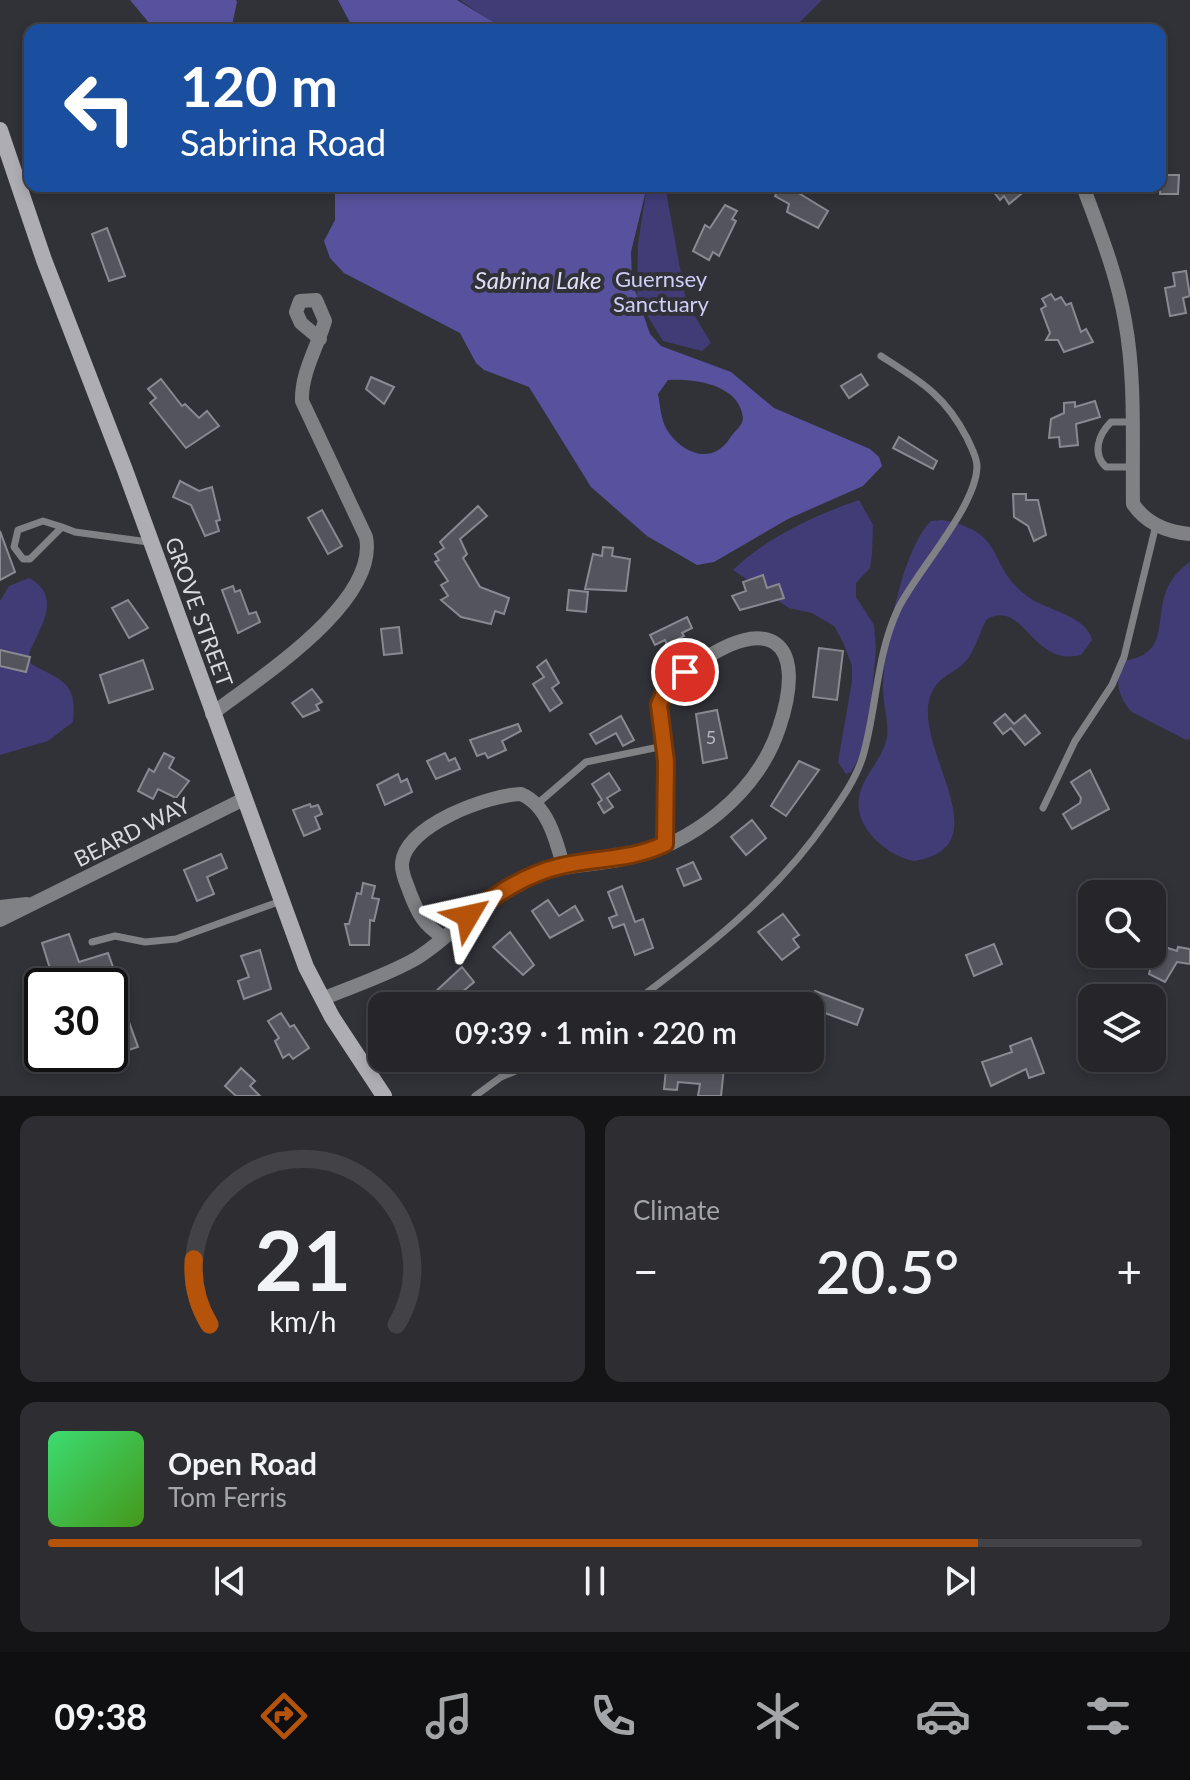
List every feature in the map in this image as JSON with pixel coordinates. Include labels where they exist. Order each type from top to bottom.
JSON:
[{"type":"street","name":"GROVE STREET","points":[[0,130],[44,260],[212,714],[322,999],[384,1096]]},
{"type":"street","points":[[1085,192],[1107,252],[1125,320],[1131,364],[1133,504],[1142,516],[1156,525],[1190,534]]},
{"type":"street","points":[[212,714],[311,638],[354,585],[369,551],[366,537],[302,401],[301,385],[320,339]]},
{"type":"street","points":[[322,999],[424,952],[516,883],[563,865],[632,857],[665,844],[720,813],[764,761],[774,744],[790,687],[785,652],[771,640],[745,638],[718,651],[663,691],[659,705],[664,746],[665,844]]},
{"type":"street","points":[[424,952],[423,924],[402,870],[405,853],[415,838],[440,821],[495,798],[521,794],[537,804],[555,837],[563,865]]},
{"type":"street","name":"BEARD WAY","points":[[0,920],[244,799]]},
{"type":"street","name":"BEARD WAY","points":[[0,907],[39,903]]},
{"type":"street","points":[[423,924],[443,937]]},
{"type":"lane","points":[[646,992],[766,895],[790,870],[842,799],[862,758],[880,662],[897,610],[941,545],[975,477],[975,456],[949,406],[935,392],[881,356]]},
{"type":"lane","points":[[1132,422],[1111,422],[1104,429],[1097,449],[1099,460],[1106,467],[1133,467]]},
{"type":"lane","points":[[62,527],[30,559],[23,559],[14,547],[18,530],[43,521],[62,527],[75,532],[150,542]]},
{"type":"lane","points":[[1043,808],[1075,741],[1112,685],[1124,657],[1156,525]]},
{"type":"lane","points":[[537,804],[586,762],[664,746]]},
{"type":"lane","points":[[92,942],[115,936],[145,942],[176,939],[283,900]]},
{"type":"lane","points":[[475,1096],[513,1072]]},
{"type":"green space","points":[[460,0],[822,0],[798,24],[494,24]]},
{"type":"green space","name":"Guernsey Sanctuary","points":[[646,192],[666,192],[686,301],[711,343],[702,351],[663,341],[637,299],[638,244]]},
{"type":"green space","points":[[859,500],[873,525],[870,568],[856,583],[856,597],[874,625],[876,650],[867,744],[851,772],[846,774],[838,762],[852,666],[843,642],[834,626],[812,613],[789,608],[733,570],[760,548],[792,529]]},
{"type":"green space","points":[[942,520],[977,532],[994,550],[1014,584],[1035,601],[1074,619],[1089,632],[1092,640],[1081,655],[1064,656],[1039,644],[1011,618],[1000,615],[987,619],[968,659],[941,680],[930,697],[928,718],[933,743],[954,817],[952,837],[940,852],[914,861],[896,855],[872,836],[861,819],[859,799],[887,737],[884,670],[903,575],[921,535],[931,521]]},
{"type":"green space","points":[[1190,562],[1190,739],[1186,740],[1132,712],[1123,700],[1118,675],[1121,661],[1140,656],[1152,648],[1166,592],[1174,576]]},
{"type":"green space","points":[[29,578],[45,594],[47,604],[43,624],[29,654],[31,664],[58,679],[70,690],[73,722],[48,741],[0,755],[0,601],[9,586]]},
{"type":"water","points":[[130,0],[237,2],[232,24],[150,24]]},
{"type":"water","points":[[338,0],[457,0],[496,24],[351,24]]},
{"type":"water","name":"Sabrina Lake","points":[[335,192],[646,192],[631,252],[632,282],[650,334],[661,346],[731,372],[774,408],[870,449],[879,457],[882,466],[863,486],[788,519],[714,562],[697,565],[647,536],[591,487],[529,387],[484,370],[476,363],[460,333],[344,273],[330,258],[324,241],[335,220]],"holes":[[[668,380],[702,382],[734,397],[743,418],[742,424],[723,446],[707,454],[689,451],[674,439],[662,417],[658,394]]]},
{"type":"building","points":[[1166,175],[1179,175],[1178,194],[1160,194],[1166,192]]},
{"type":"building","points":[[777,192],[797,192],[828,211],[818,228],[787,212],[789,204],[775,196]]},
{"type":"building","points":[[994,192],[1024,192],[1009,204],[1004,196],[1000,200]]},
{"type":"building","points":[[725,205],[737,211],[732,219],[736,221],[719,256],[713,252],[709,260],[693,251],[705,225],[710,228]]},
{"type":"building","points":[[107,228],[125,276],[109,281],[92,234]]},
{"type":"building","points":[[1186,271],[1190,296],[1183,298],[1186,313],[1170,316],[1165,288],[1175,286],[1173,273]]},
{"type":"building","points":[[1051,294],[1055,300],[1061,297],[1066,305],[1071,303],[1081,332],[1086,329],[1093,342],[1064,352],[1058,340],[1046,340],[1050,333],[1041,309],[1046,306],[1042,299]]},
{"type":"building","points":[[861,374],[868,385],[849,398],[841,386]]},
{"type":"building","points":[[371,377],[394,387],[384,404],[366,389]]},
{"type":"building","points":[[161,379],[182,406],[185,404],[199,418],[207,411],[219,426],[186,448],[150,403],[156,398],[148,389]]},
{"type":"building","points":[[1095,401],[1100,417],[1076,424],[1078,445],[1060,447],[1059,437],[1049,438],[1051,419],[1064,413],[1064,403],[1075,402],[1075,407]]},
{"type":"building","points":[[899,437],[937,461],[933,469],[893,448]]},
{"type":"building","points":[[180,481],[199,491],[212,487],[220,520],[216,521],[219,531],[205,536],[191,505],[173,497]]},
{"type":"building","points":[[1013,494],[1026,494],[1026,500],[1038,500],[1046,535],[1034,541],[1028,526],[1014,517]]},
{"type":"building","points":[[478,506],[487,516],[460,539],[467,554],[463,558],[480,587],[509,598],[504,614],[495,611],[491,624],[461,617],[441,600],[448,596],[441,585],[448,581],[435,562],[439,560],[435,554],[444,548],[440,542]]},
{"type":"building","points":[[322,510],[342,546],[328,554],[308,518]]},
{"type":"building","points":[[0,531],[15,572],[0,580]]},
{"type":"building","points":[[603,547],[613,548],[612,556],[630,559],[626,591],[585,589],[593,554],[602,556]]},
{"type":"building","points":[[763,575],[767,588],[779,584],[784,598],[740,610],[732,596],[746,591],[743,582]]},
{"type":"building","points":[[233,586],[235,592],[240,590],[249,614],[256,612],[260,622],[238,633],[222,590]]},
{"type":"building","points":[[569,590],[588,592],[586,612],[567,610]]},
{"type":"building","points":[[128,600],[148,628],[129,638],[112,608]]},
{"type":"building","points":[[687,617],[692,628],[682,633],[684,636],[667,645],[665,640],[655,645],[650,635]]},
{"type":"building","points":[[399,627],[402,653],[384,655],[381,629]]},
{"type":"building","points":[[819,648],[843,651],[837,700],[813,697]]},
{"type":"building","points":[[0,650],[30,657],[26,672],[0,666]]},
{"type":"building","points":[[143,660],[153,689],[109,703],[100,675]]},
{"type":"building","points":[[546,660],[559,683],[552,688],[562,703],[550,711],[533,684],[544,677],[537,667]]},
{"type":"building","points":[[312,689],[322,702],[316,705],[319,710],[303,717],[292,703]]},
{"type":"building","points":[[717,710],[727,758],[703,763],[696,714]]},
{"type":"building","points":[[1005,714],[1014,724],[1025,715],[1040,733],[1025,745],[1011,728],[1003,734],[994,723]]},
{"type":"building","points":[[621,716],[634,740],[623,746],[616,733],[596,744],[590,734]]},
{"type":"building","points":[[518,724],[521,731],[502,741],[506,750],[488,758],[485,753],[477,756],[470,740]]},
{"type":"building","points":[[164,753],[174,758],[169,768],[189,781],[176,798],[158,789],[153,799],[138,791],[149,769],[154,772]]},
{"type":"building","points":[[445,753],[449,761],[455,758],[460,769],[436,779],[427,761]]},
{"type":"building","points":[[799,761],[819,770],[786,816],[771,806]]},
{"type":"building","points":[[1090,770],[1109,809],[1072,829],[1063,814],[1080,803],[1081,798],[1071,782]]},
{"type":"building","points":[[609,773],[620,790],[607,798],[613,807],[604,813],[598,803],[602,800],[592,784]]},
{"type":"building","points":[[398,774],[401,782],[407,779],[412,792],[385,805],[377,785]]},
{"type":"building","points":[[310,804],[311,807],[318,805],[322,814],[315,817],[320,829],[304,836],[293,810]]},
{"type":"building","points":[[752,820],[766,838],[746,855],[731,837]]},
{"type":"building","points":[[221,854],[227,868],[207,877],[214,894],[197,901],[184,870]]},
{"type":"building","points":[[693,862],[701,879],[684,886],[677,869]]},
{"type":"building","points":[[363,883],[375,886],[372,898],[379,899],[374,921],[370,920],[369,945],[350,945],[345,924],[349,924],[357,893],[361,894]]},
{"type":"building","points":[[622,886],[635,922],[643,919],[653,948],[635,955],[624,924],[613,928],[609,918],[617,915],[608,892]]},
{"type":"building","points":[[548,900],[559,916],[575,906],[583,920],[550,938],[532,911]]},
{"type":"building","points":[[783,914],[799,935],[793,939],[799,947],[782,960],[758,932]]},
{"type":"building","points":[[510,932],[534,965],[523,975],[493,947]]},
{"type":"building","points":[[69,934],[79,962],[108,953],[113,967],[50,968],[42,943]]},
{"type":"building","points":[[994,944],[1002,964],[974,976],[966,955]]},
{"type":"building","points":[[1166,947],[1177,951],[1178,947],[1190,949],[1190,964],[1177,962],[1165,982],[1149,974],[1150,968],[1166,968]]},
{"type":"building","points":[[260,950],[271,989],[244,999],[238,981],[249,977],[241,956]]},
{"type":"building","points":[[462,967],[474,982],[462,992],[435,992]]},
{"type":"building","points":[[824,994],[863,1009],[857,1025],[825,1013],[824,1016]]},
{"type":"building","points":[[281,1013],[290,1027],[294,1025],[309,1048],[293,1059],[289,1054],[283,1058],[275,1041],[279,1038],[268,1021]]},
{"type":"building","points":[[128,1019],[138,1047],[128,1050]]},
{"type":"building","points":[[1031,1038],[1044,1073],[1029,1078],[1026,1069],[991,1086],[982,1062],[1012,1052],[1010,1046]]},
{"type":"building","points":[[241,1068],[255,1081],[250,1086],[260,1096],[236,1096],[225,1086]]},
{"type":"building","points":[[666,1072],[724,1072],[721,1096],[698,1096],[700,1084],[678,1082],[677,1090],[664,1089]]},
{"type":"route","points":[[468,916],[502,891],[531,876],[563,865],[620,860],[665,844],[666,762],[659,705],[663,691],[685,672]]}]
